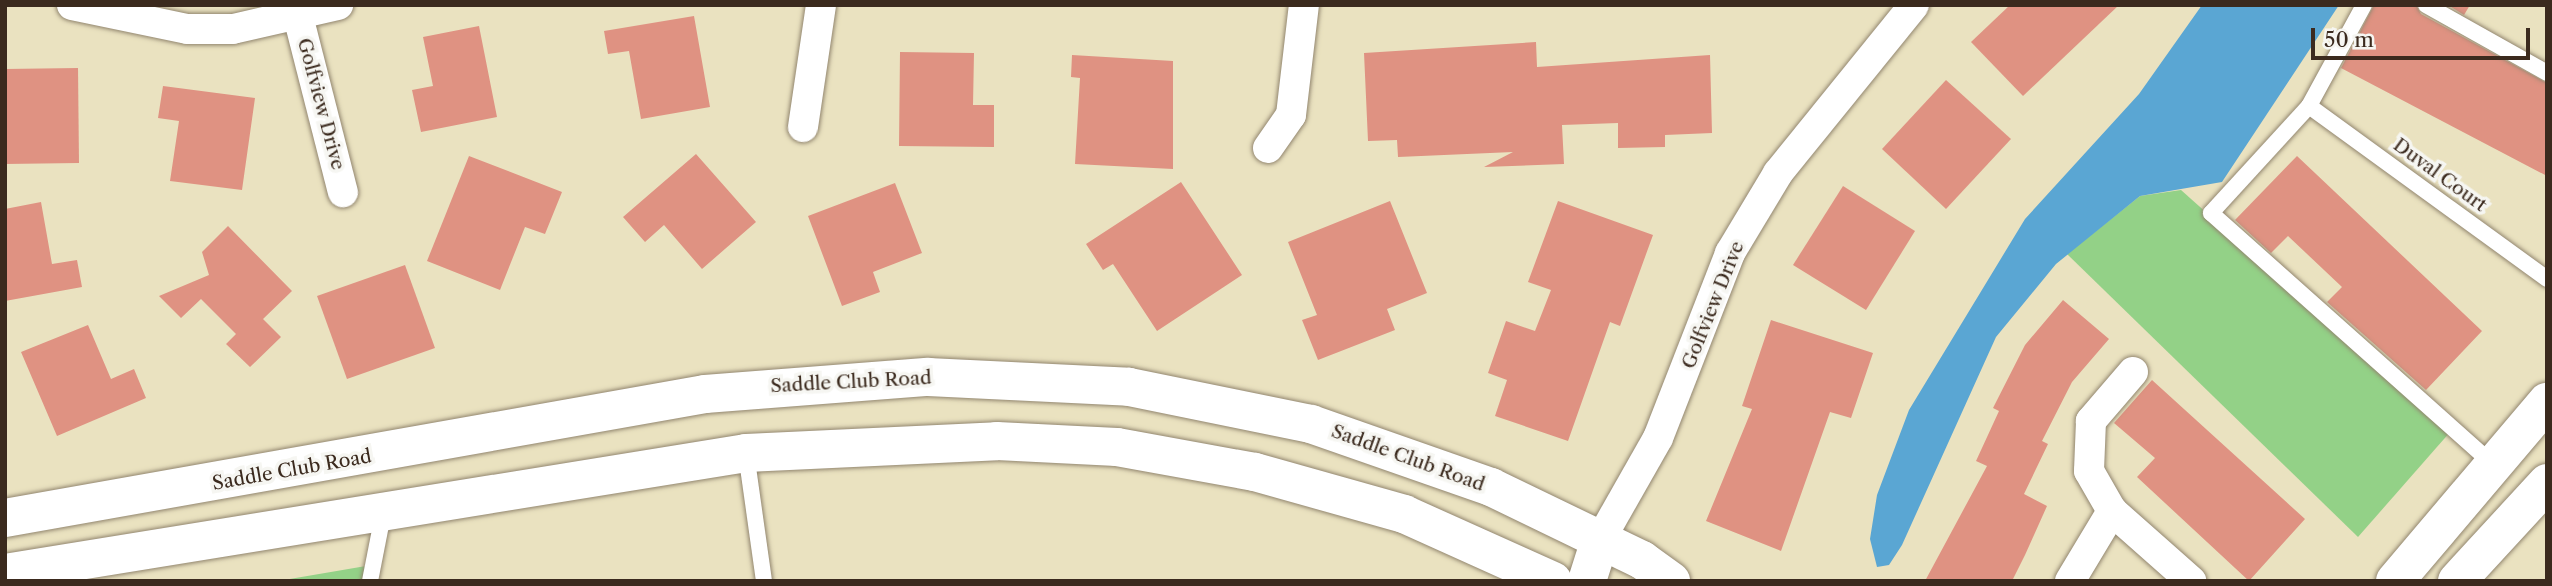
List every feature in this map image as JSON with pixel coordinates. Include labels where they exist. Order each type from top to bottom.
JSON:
[{"type":"street","name":"Golfview Drive","points":[[72,5],[187,29],[233,29],[338,5]]},
{"type":"street","points":[[803,127],[821,5]]},
{"type":"street","points":[[1268,148],[1291,115],[1304,5]]},
{"type":"street","name":"Golfview Drive","points":[[1600,540],[1658,438],[1730,253],[1778,173],[1900,10]]},
{"type":"street","name":"Golfview Drive","points":[[298,16],[343,192]]},
{"type":"street","points":[[2133,372],[2087,432],[2089,471],[2112,511],[2191,581]]},
{"type":"street","name":"Saddle Club Road","points":[[5,518],[705,394],[928,377],[1129,387],[1311,424],[1491,487],[1600,540],[1671,581]]},
{"type":"street","points":[[2395,581],[2547,402]]},
{"type":"street","points":[[5,573],[383,515],[747,453],[909,441],[1117,447],[1255,472],[1404,514],[1553,581]]},
{"type":"street","points":[[2456,581],[2547,483]]},
{"type":"street","points":[[2070,581],[2112,511]]},
{"type":"street","points":[[1587,581],[1600,540]]},
{"type":"lane","points":[[2364,5],[2309,106],[2211,213],[2494,464]]},
{"type":"lane","points":[[2426,5],[2547,73]]},
{"type":"lane","name":"Duval Court","points":[[2309,106],[2547,279]]},
{"type":"lane","points":[[747,453],[764,581]]},
{"type":"lane","points":[[370,581],[383,515]]},
{"type":"green space","points":[[2181,190],[2451,431],[2358,537],[2067,254],[2140,196]]},
{"type":"green space","points":[[366,566],[367,581],[278,581]]},
{"type":"water","points":[[2202,5],[2339,5],[2222,182],[2140,196],[2056,264],[1996,337],[1902,545],[1889,565],[1877,567],[1870,539],[1877,495],[1909,410],[2025,219],[2139,94]]},
{"type":"building","points":[[2010,5],[2119,5],[2023,96],[1971,42]]},
{"type":"building","points":[[2374,5],[2416,5],[2421,14],[2547,83],[2547,176],[2341,68]]},
{"type":"building","points":[[2448,5],[2470,5],[2464,15]]},
{"type":"building","points":[[694,16],[710,107],[641,119],[629,51],[608,54],[604,31]]},
{"type":"building","points":[[479,26],[497,117],[421,132],[412,90],[433,86],[423,37]]},
{"type":"building","points":[[1536,42],[1537,67],[1710,55],[1712,133],[1665,135],[1665,147],[1618,148],[1618,123],[1562,125],[1564,164],[1484,167],[1513,152],[1398,157],[1397,140],[1368,141],[1364,53]]},
{"type":"building","points":[[900,52],[974,53],[973,105],[994,105],[994,147],[899,146]]},
{"type":"building","points":[[1072,55],[1173,61],[1173,169],[1075,164],[1080,78],[1071,77]]},
{"type":"building","points":[[78,68],[79,163],[5,164],[5,69]]},
{"type":"building","points":[[1946,80],[2011,139],[1946,209],[1882,149]]},
{"type":"building","points":[[163,86],[255,98],[242,190],[170,181],[179,121],[158,118]]},
{"type":"building","points":[[696,154],[756,222],[702,269],[664,225],[645,242],[623,217]]},
{"type":"building","points":[[469,156],[562,192],[545,234],[525,227],[500,290],[427,261]]},
{"type":"building","points":[[2297,156],[2482,331],[2426,390],[2327,302],[2342,287],[2288,236],[2271,253],[2235,220]]},
{"type":"building","points":[[1181,182],[1242,275],[1157,331],[1113,264],[1103,270],[1086,244]]},
{"type":"building","points":[[895,183],[922,253],[873,272],[880,292],[842,306],[808,216]]},
{"type":"building","points":[[1843,186],[1915,231],[1866,310],[1793,265]]},
{"type":"building","points":[[1390,201],[1427,293],[1387,309],[1395,330],[1318,360],[1302,320],[1317,315],[1288,242]]},
{"type":"building","points":[[1558,201],[1653,235],[1620,326],[1610,322],[1568,441],[1495,416],[1507,380],[1488,373],[1506,321],[1535,331],[1551,290],[1528,282]]},
{"type":"building","points":[[41,202],[52,264],[77,260],[82,287],[5,301],[5,209]]},
{"type":"building","points":[[228,226],[292,291],[263,319],[281,337],[250,367],[226,344],[236,334],[201,299],[181,318],[159,296],[209,275],[202,252]]},
{"type":"building","points":[[405,265],[435,348],[347,379],[317,296]]},
{"type":"building","points":[[2063,300],[2109,339],[2072,382],[2042,441],[2048,444],[2024,494],[2047,506],[2025,555],[2012,581],[1925,581],[1987,466],[1976,461],[1999,411],[1993,408],[2025,345]]},
{"type":"building","points":[[1771,320],[1873,353],[1851,418],[1830,412],[1781,551],[1706,521],[1752,409],[1742,406]]},
{"type":"building","points":[[88,325],[111,379],[134,369],[146,398],[57,436],[21,352]]},
{"type":"building","points":[[2152,380],[2305,519],[2249,581],[2137,477],[2155,458],[2114,423]]}]
